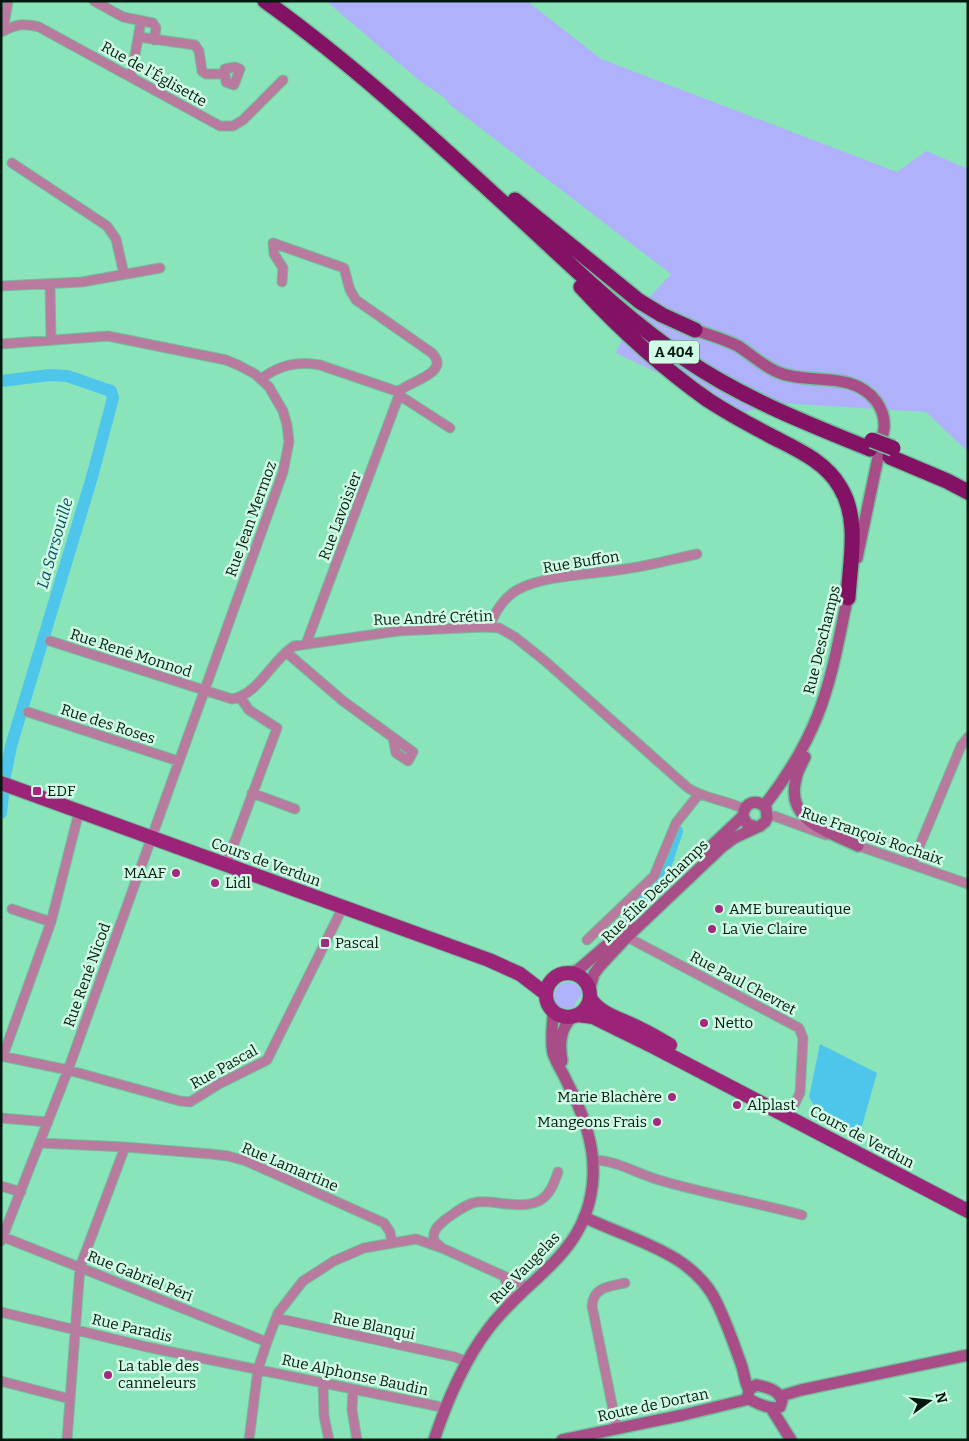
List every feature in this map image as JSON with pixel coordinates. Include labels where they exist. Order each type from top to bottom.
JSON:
[{"type":"highway","name":"A 404","points":[[265,1],[365,78],[512,205]]},
{"type":"highway","name":"A 404","points":[[282,1],[384,82],[612,302],[641,327],[686,360],[755,401],[968,481]]},
{"type":"highway","points":[[512,205],[639,301],[662,315],[695,330]]},
{"type":"highway","points":[[512,205],[604,311],[647,354],[678,379],[710,401],[742,421],[811,457],[833,476],[844,495],[851,516],[848,598]]},
{"type":"highway","name":"A 404","points":[[892,452],[968,492]]},
{"type":"main road","name":"Rue Deschamps","points":[[695,330],[733,344],[780,374],[802,379],[843,381],[862,389],[879,404],[884,416],[884,429],[877,468],[848,598],[822,702],[809,736],[766,811]]},
{"type":"main road","points":[[832,666],[817,731],[796,778],[794,796],[798,810],[809,822],[858,846]]},
{"type":"main road","name":"Cours de Verdun","points":[[5,784],[489,960],[520,974],[539,978],[553,978]]},
{"type":"main road","points":[[751,803],[761,803],[766,811],[765,822],[756,828],[747,824],[744,813],[751,803]]},
{"type":"main road","name":"Rue Élie Deschamps","points":[[568,973],[578,970],[623,932],[744,813]]},
{"type":"main road","name":"Rue Élie Deschamps","points":[[590,994],[594,974],[627,937],[722,847],[734,838],[756,828]]},
{"type":"main road","points":[[568,973],[576,974],[582,978],[590,994],[588,1005],[575,1016],[559,1015],[553,1012],[548,1006],[546,994],[548,985],[553,978],[568,973]]},
{"type":"main road","name":"Cours de Verdun","points":[[520,974],[546,994]]},
{"type":"main road","name":"Cours de Verdun","points":[[590,994],[598,1009],[642,1029],[967,1205]]},
{"type":"main road","name":"Rue Vaugelas","points":[[434,1440],[467,1362],[490,1327],[565,1252],[576,1235],[591,1198],[593,1169],[586,1128],[566,1080],[557,1064],[554,1053],[553,1012]]},
{"type":"main road","name":"Cours de Verdun","points":[[575,1016],[593,1016],[928,1190],[967,1205]]},
{"type":"main road","name":"Rue Vaugelas","points":[[566,1080],[560,1042],[563,1029],[575,1016]]},
{"type":"main road","points":[[584,1217],[659,1250],[691,1269],[714,1298],[751,1391],[778,1403]]},
{"type":"main road","points":[[778,1403],[801,1390],[968,1355]]},
{"type":"main road","points":[[751,1391],[770,1389],[784,1411],[788,1435]]},
{"type":"main road","name":"Route de Dortan","points":[[562,1440],[617,1429],[751,1391]]},
{"type":"street","points":[[2,32],[8,1]]},
{"type":"street","points":[[94,1],[123,17],[153,23],[156,28],[154,40]]},
{"type":"street","points":[[131,77],[141,21]]},
{"type":"street","name":"Rue de l'Églisette","points":[[2,32],[14,25],[25,24],[39,27],[220,126],[232,126],[243,120],[283,80]]},
{"type":"street","points":[[139,37],[195,45],[199,52],[202,71],[206,74],[225,74]]},
{"type":"street","points":[[12,163],[107,226],[116,239],[124,274]]},
{"type":"street","points":[[282,282],[283,268],[274,254],[274,243],[344,268],[350,290],[356,300],[435,357],[437,365],[432,372],[399,394]]},
{"type":"street","points":[[1,286],[82,282],[160,268]]},
{"type":"street","points":[[50,284],[51,340]]},
{"type":"street","name":"Rue Jean Mermoz","points":[[1,344],[108,336],[226,360],[247,369],[261,379],[275,396],[283,411],[289,442],[283,472],[150,838]]},
{"type":"street","points":[[261,379],[277,368],[286,365],[307,363],[320,365],[399,394],[450,428]]},
{"type":"street","name":"Rue Lavoisier","points":[[306,644],[399,394]]},
{"type":"street","name":"Rue Buffon","points":[[490,627],[492,618],[501,605],[510,594],[520,588],[546,581],[628,569],[697,554]]},
{"type":"street","name":"Rue André Crétin","points":[[240,698],[252,690],[286,652],[294,646],[398,631],[499,628],[515,637],[657,761],[699,794],[725,801],[744,813]]},
{"type":"street","name":"Rue René Monnod","points":[[50,640],[204,691]]},
{"type":"street","points":[[286,652],[343,701],[393,738]]},
{"type":"street","points":[[204,691],[228,699],[240,698],[249,710],[277,728],[226,865]]},
{"type":"street","name":"Rue des Roses","points":[[28,712],[178,761]]},
{"type":"street","points":[[912,864],[961,746],[968,738]]},
{"type":"street","points":[[252,793],[295,808]]},
{"type":"street","points":[[588,940],[654,876],[662,860],[666,842],[676,823],[699,794]]},
{"type":"street","name":"Rue François Rochaix","points":[[766,811],[774,816],[968,884]]},
{"type":"street","points":[[2,1056],[51,922],[79,812]]},
{"type":"street","name":"Rue René Nicod","points":[[2,1238],[68,1070],[150,838]]},
{"type":"street","name":"Rue Pascal","points":[[2,1056],[68,1070],[185,1102],[194,1100],[219,1084],[267,1060],[343,908]]},
{"type":"street","points":[[12,909],[51,922]]},
{"type":"street","name":"Rue Paul Chevret","points":[[627,937],[799,1028],[803,1038],[800,1093],[792,1109]]},
{"type":"street","points":[[1,1118],[48,1122]]},
{"type":"street","name":"Rue Lamartine","points":[[40,1143],[126,1147],[211,1154],[246,1161],[384,1223],[390,1232],[392,1242]]},
{"type":"street","points":[[67,1440],[80,1267],[126,1147]]},
{"type":"street","points":[[593,1169],[609,1162],[643,1176],[693,1190],[802,1215]]},
{"type":"street","points":[[249,1440],[258,1369],[267,1342],[281,1308],[303,1281],[350,1253],[392,1242],[416,1239],[468,1204],[477,1202],[524,1204],[538,1201],[548,1193],[558,1172]]},
{"type":"street","points":[[1,1186],[21,1192]]},
{"type":"street","points":[[437,1226],[434,1232],[434,1241],[442,1248]]},
{"type":"street","name":"Rue Gabriel Péri","points":[[2,1238],[267,1342]]},
{"type":"street","points":[[416,1239],[442,1248],[528,1287]]},
{"type":"street","points":[[504,1276],[509,1292],[508,1307]]},
{"type":"street","points":[[617,1429],[592,1306],[597,1292],[603,1288],[625,1283]]},
{"type":"street","name":"Rue Paradis","points":[[1,1312],[75,1328],[147,1347],[258,1369]]},
{"type":"street","name":"Rue Blanqui","points":[[276,1318],[455,1357],[467,1362]]},
{"type":"street","name":"Rue Alphonse Baudin","points":[[258,1369],[446,1408]]},
{"type":"street","points":[[1,1381],[70,1398]]},
{"type":"street","points":[[323,1383],[324,1416],[329,1440]]},
{"type":"street","points":[[353,1389],[352,1410],[357,1440]]},
{"type":"shaded area","points":[[326,1],[527,1],[601,59],[897,172],[926,151],[968,169],[968,452],[926,412],[780,403],[741,413],[616,353],[633,315],[671,274],[449,104],[446,99],[420,81]]},
{"type":"shaded area","points":[[567,982],[577,985],[582,994],[575,1003],[575,1007],[568,1009],[562,1008],[557,1004],[554,994],[560,985]]},
{"type":"shaded area","points":[[820,1044],[877,1073],[860,1133],[819,1114],[809,1097]]},
{"type":"waterway","name":"La Sarsouille","points":[[1,381],[50,375],[67,376],[111,391],[113,398],[92,477],[11,746],[5,776],[1,813]]},
{"type":"waterway","points":[[643,899],[661,879],[677,831]]},
{"type":"place","name":"EDF","points":[[37,791]]},
{"type":"place","name":"MAAF","points":[[176,873]]},
{"type":"place","name":"Lidl","points":[[215,883]]},
{"type":"place","name":"AME bureautique","points":[[719,909]]},
{"type":"place","name":"La Vie Claire","points":[[712,929]]},
{"type":"place","name":"Pascal","points":[[325,943]]},
{"type":"place","name":"Netto","points":[[704,1023]]},
{"type":"place","name":"Marie Blachère","points":[[672,1097]]},
{"type":"place","name":"Alplast","points":[[737,1105]]},
{"type":"place","name":"Mangeons Frais","points":[[657,1122]]},
{"type":"place","name":"La table des canneleurs","points":[[108,1375]]}]
